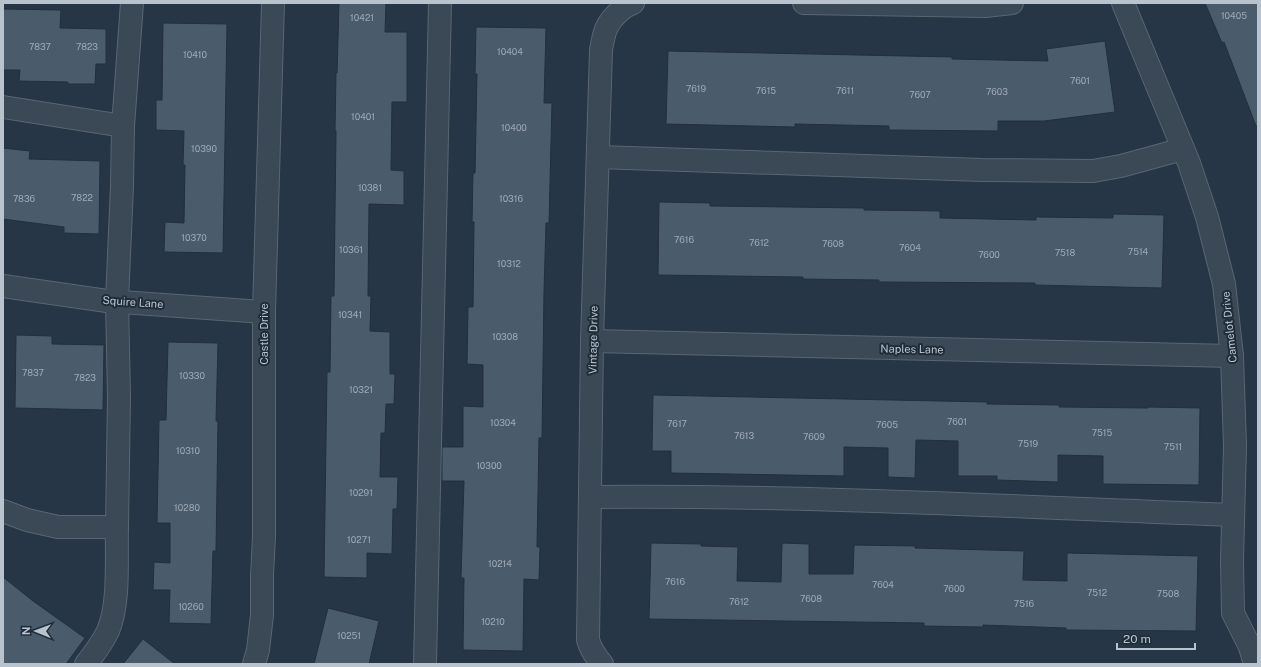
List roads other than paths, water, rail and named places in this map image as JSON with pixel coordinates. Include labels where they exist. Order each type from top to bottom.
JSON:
[{"type":"street","points":[[86,664],[95,653],[108,630],[116,601],[119,397],[117,301],[123,126],[132,3]]},
{"type":"street","name":"Castle Drive","points":[[254,664],[258,650],[262,615],[264,312],[273,3]]},
{"type":"street","points":[[425,664],[440,3]]},
{"type":"street","name":"Vintage Drive","points":[[602,663],[595,657],[588,640],[592,341],[601,50],[606,26],[627,4],[633,3]]},
{"type":"street","points":[[804,3],[985,6],[1012,3]]},
{"type":"street","name":"Camelot Drive","points":[[1123,3],[1183,149],[1207,217],[1217,251],[1224,284],[1232,356],[1236,446],[1232,561],[1233,613],[1250,647],[1255,664]]},
{"type":"street","points":[[3,107],[123,126]]},
{"type":"street","points":[[598,157],[966,169],[1093,171],[1121,166],[1183,149]]},
{"type":"street","name":"Squire Lane","points":[[3,286],[117,301],[264,312]]},
{"type":"street","name":"Naples Lane","points":[[592,341],[1232,356]]},
{"type":"street","points":[[590,497],[658,496],[838,500],[1233,515]]},
{"type":"street","points":[[3,511],[26,520],[58,527],[117,527]]}]
